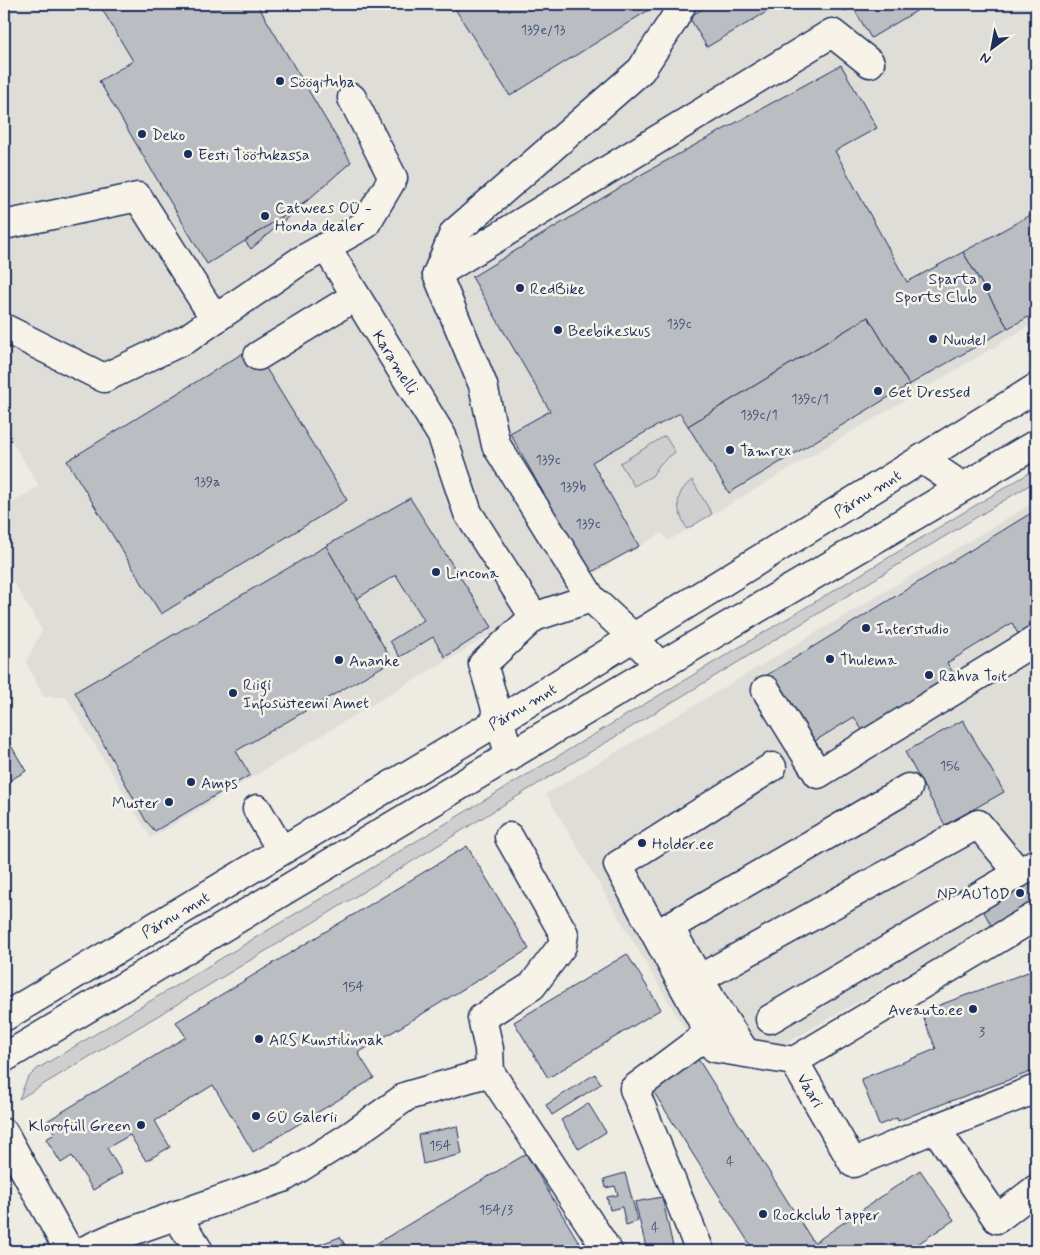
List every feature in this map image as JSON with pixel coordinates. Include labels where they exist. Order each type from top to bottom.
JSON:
[{"type":"main road","points":[[660,666],[634,638],[591,598],[496,445],[483,385],[437,274],[454,232],[641,70],[674,21],[682,4]]},
{"type":"main road","points":[[437,274],[832,33],[870,63]]},
{"type":"main road","points":[[4,328],[104,378],[188,338],[300,261],[365,225],[393,178],[352,98]]},
{"type":"main road","points":[[4,224],[138,197],[215,319]]},
{"type":"main road","name":"Karamelli","points":[[326,248],[442,436],[468,513],[534,617]]},
{"type":"main road","points":[[258,356],[356,296]]},
{"type":"main road","name":"Pärnu mnt","points":[[4,1016],[500,720],[1036,388]]},
{"type":"main road","points":[[4,1058],[1036,444]]},
{"type":"main road","points":[[922,459],[963,487]]},
{"type":"main road","points":[[510,757],[483,664],[534,617],[591,598]]},
{"type":"main road","points":[[766,690],[818,774],[1036,640]]},
{"type":"main road","points":[[700,1251],[634,1088],[712,1040],[618,865],[772,767]]},
{"type":"main road","points":[[745,1052],[669,927],[908,788]]},
{"type":"main road","points":[[257,809],[281,850]]},
{"type":"main road","points":[[699,979],[978,824],[1028,868],[770,1019]]},
{"type":"main road","points":[[509,837],[564,934],[562,946],[532,986],[482,1018],[489,1049],[490,1072],[608,1251]]},
{"type":"main road","points":[[794,1061],[1036,916]]},
{"type":"main road","name":"Vaari","points":[[712,1040],[745,1052],[794,1061],[854,1163],[936,1129]]},
{"type":"main road","points":[[82,1251],[176,1215],[283,1178],[349,1137],[407,1096],[490,1072]]},
{"type":"main road","points":[[1036,1089],[936,1129],[997,1219],[1036,1189]]},
{"type":"main road","points":[[4,1133],[69,1251]]},
{"type":"main road","points":[[176,1215],[199,1251]]},
{"type":"shaded area","points":[[4,4],[1036,4],[1036,322],[668,541],[662,533],[151,838],[66,697],[44,697],[26,662],[42,630],[4,566],[4,508],[39,486],[4,428]]},
{"type":"shaded area","points":[[665,436],[675,452],[660,464],[652,476],[634,486],[620,463]]},
{"type":"shaded area","points":[[1036,469],[1036,481],[324,916],[19,1099],[27,1079],[37,1069]]},
{"type":"shaded area","points":[[692,480],[712,514],[687,529],[680,515],[678,503],[682,491]]},
{"type":"shaded area","points":[[1036,501],[1036,900],[771,1052],[687,1033],[546,794]]},
{"type":"building","points":[[99,4],[257,4],[351,162],[309,199],[207,264],[99,81],[133,61]]},
{"type":"building","points":[[452,4],[650,4],[652,8],[510,96]]},
{"type":"building","points":[[711,4],[780,4],[707,47],[689,17]]},
{"type":"building","points":[[820,4],[849,4],[847,11]]},
{"type":"building","points":[[851,4],[915,4],[918,10],[871,38]]},
{"type":"building","points":[[841,65],[877,128],[835,151],[907,282],[963,252],[1008,328],[909,385],[868,317],[688,426],[680,413],[592,462],[639,546],[588,574],[510,433],[550,411],[472,277],[644,173]]},
{"type":"building","points":[[309,199],[251,249],[245,241]]},
{"type":"building","points":[[1036,212],[1036,313],[1008,328],[963,252]]},
{"type":"building","points":[[868,317],[909,385],[729,493],[688,426]]},
{"type":"building","points":[[253,347],[347,500],[161,614],[67,461]]},
{"type":"building","points":[[410,498],[492,627],[445,657],[433,637],[400,657],[390,641],[424,620],[396,575],[356,599],[326,546]]},
{"type":"building","points":[[1036,510],[1036,629],[1021,639],[1012,623],[947,663],[957,679],[864,733],[854,717],[810,744],[767,675]]},
{"type":"building","points":[[326,546],[392,661],[236,751],[250,775],[155,831],[146,821],[75,692]]},
{"type":"building","points":[[963,720],[1004,792],[945,825],[905,752]]},
{"type":"building","points":[[4,734],[26,771],[4,784]]},
{"type":"building","points":[[467,846],[529,949],[358,1053],[374,1078],[253,1152],[213,1085],[155,1121],[170,1147],[146,1161],[130,1135],[107,1148],[122,1173],[93,1190],[72,1156],[61,1163],[46,1139],[55,1134],[47,1121],[186,1037],[176,1022]]},
{"type":"building","points":[[1036,876],[1036,904],[994,930],[980,905]]},
{"type":"building","points":[[627,954],[661,1009],[548,1078],[514,1022]]},
{"type":"building","points":[[1036,969],[1036,1070],[898,1121],[897,1118],[879,1125],[861,1079],[936,1049],[921,1012]]},
{"type":"building","points":[[698,1059],[814,1243],[920,1170],[954,1220],[907,1251],[754,1251],[653,1091]]},
{"type":"building","points":[[595,1074],[601,1084],[552,1115],[546,1105]]},
{"type":"building","points":[[588,1103],[606,1132],[579,1149],[561,1120]]},
{"type":"building","points":[[457,1126],[462,1154],[423,1164],[418,1135]]},
{"type":"building","points":[[526,1154],[584,1251],[364,1251]]},
{"type":"building","points":[[625,1173],[638,1221],[626,1225],[622,1207],[610,1210],[607,1197],[618,1195],[615,1186],[606,1188],[604,1179]]},
{"type":"building","points":[[662,1197],[674,1251],[647,1251],[635,1202]]},
{"type":"building","points":[[340,1237],[349,1251],[302,1251]]},
{"type":"place","name":"Söögituba","points":[[280,81]]},
{"type":"place","name":"Deko","points":[[142,134]]},
{"type":"place","name":"Eesti Töötukassa","points":[[188,154]]},
{"type":"place","name":"Catwees OÜ - Honda dealer","points":[[265,216]]},
{"type":"place","name":"Sparta Sports Club","points":[[987,287]]},
{"type":"place","name":"RedBike","points":[[520,288]]},
{"type":"place","name":"Beebikeskus","points":[[558,330]]},
{"type":"place","name":"Nuudel","points":[[933,339]]},
{"type":"place","name":"Get Dressed","points":[[878,391]]},
{"type":"place","name":"Tamrex","points":[[730,450]]},
{"type":"place","name":"Lincona","points":[[436,572]]},
{"type":"place","name":"Interstudio","points":[[866,628]]},
{"type":"place","name":"Thulema","points":[[830,659]]},
{"type":"place","name":"Ananke","points":[[339,660]]},
{"type":"place","name":"Rahva Toit","points":[[929,675]]},
{"type":"place","name":"Riigi Infosüsteemi Amet","points":[[233,693]]},
{"type":"place","name":"Amps","points":[[191,782]]},
{"type":"place","name":"Muster","points":[[169,802]]},
{"type":"place","name":"Holder.ee","points":[[642,843]]},
{"type":"place","name":"NP AUTOD","points":[[1020,893]]},
{"type":"place","name":"Aveauto.ee","points":[[973,1009]]},
{"type":"place","name":"ARS Kunstilinnak","points":[[259,1039]]},
{"type":"place","name":"GÜ Galerii","points":[[256,1116]]},
{"type":"place","name":"Klorofüll Green","points":[[141,1125]]},
{"type":"place","name":"Rockclub Tapper","points":[[763,1214]]}]
